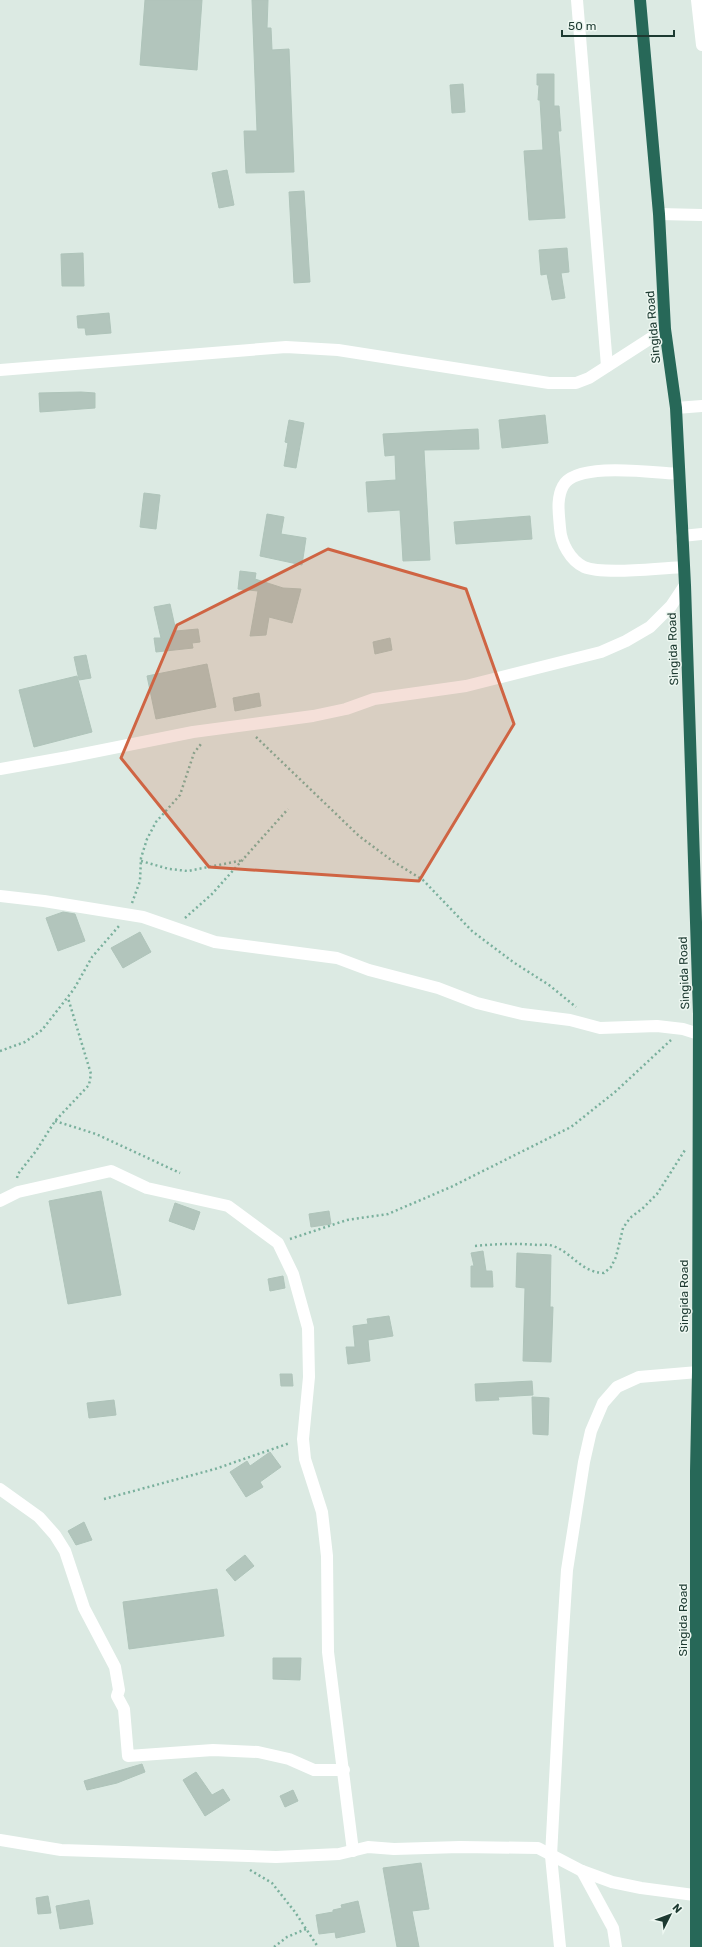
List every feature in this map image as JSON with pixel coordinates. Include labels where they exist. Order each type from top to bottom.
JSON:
[{"type":"highway","name":"Singida Road","points":[[640,0],[659,214],[665,329],[676,408],[685,586],[700,1035],[698,1372],[700,1425],[699,1895],[696,1947]]},
{"type":"street","points":[[577,0],[607,366]]},
{"type":"street","points":[[699,8],[702,45]]},
{"type":"street","points":[[659,214],[702,215]]},
{"type":"street","points":[[0,370],[286,348],[338,350],[548,383],[576,383],[589,378],[665,329]]},
{"type":"street","points":[[676,408],[702,406]]},
{"type":"street","points":[[679,474],[608,471],[587,472],[576,475],[563,485],[558,502],[560,530],[568,554],[585,567],[609,571],[684,567]]},
{"type":"street","points":[[682,536],[702,534]]},
{"type":"street","points":[[0,769],[220,728],[346,709],[374,699],[466,686],[601,652],[650,627],[671,606],[685,586]]},
{"type":"street","points":[[0,896],[44,901],[142,917],[215,942],[337,958],[369,970],[438,988],[477,1003],[522,1014],[570,1020],[600,1028],[657,1026],[683,1029],[700,1035]]},
{"type":"street","points":[[0,1201],[18,1192],[112,1171],[146,1188],[228,1206],[278,1243],[293,1274],[308,1328],[308,1377],[303,1439],[305,1458],[322,1512],[327,1556],[328,1652],[353,1850]]},
{"type":"street","points":[[560,1947],[551,1856],[567,1570],[590,1431],[603,1403],[617,1387],[639,1377],[698,1372]]},
{"type":"street","points":[[0,1489],[39,1517],[55,1535],[65,1551],[84,1608],[115,1667],[118,1690],[117,1696],[124,1709],[128,1756],[213,1750],[258,1752],[289,1759],[314,1770],[344,1770]]},
{"type":"street","points":[[0,1840],[60,1850],[276,1858],[339,1854],[368,1847],[394,1849],[460,1847],[538,1848],[582,1871],[612,1882],[699,1895]]},
{"type":"street","points":[[582,1871],[613,1928],[616,1947]]},
{"type":"path","points":[[245,725],[281,762],[359,836],[394,862],[423,880],[472,931],[513,962],[549,985],[580,1010],[593,1027]]},
{"type":"path","points":[[0,1051],[25,1042],[35,1036],[46,1026],[68,998],[92,957],[128,915],[140,881],[141,860],[147,839],[156,822],[180,795],[194,753],[201,744],[220,728]]},
{"type":"path","points":[[174,927],[212,894],[245,860],[288,809]]},
{"type":"path","points":[[141,860],[169,869],[188,871],[245,860]]},
{"type":"path","points":[[18,1192],[18,1174],[36,1151],[55,1121],[88,1085],[91,1079],[88,1059],[81,1043],[68,998]]},
{"type":"path","points":[[278,1243],[346,1220],[388,1214],[451,1187],[571,1127],[615,1092],[683,1029]]},
{"type":"path","points":[[55,1121],[96,1134],[180,1172]]},
{"type":"path","points":[[475,1246],[510,1243],[551,1245],[561,1249],[584,1268],[595,1272],[604,1273],[616,1257],[623,1228],[630,1218],[657,1194],[685,1150]]},
{"type":"path","points":[[104,1500],[215,1468],[303,1439]]},
{"type":"path","points":[[247,1868],[272,1883],[295,1912],[318,1947]]},
{"type":"path","points":[[274,1947],[287,1937],[306,1929]]},
{"type":"highlighted area","points":[[328,549],[466,589],[514,724],[419,881],[209,867],[121,758],[177,625]]},
{"type":"building","points":[[145,0],[202,0],[197,70],[140,65]]},
{"type":"building","points":[[252,0],[268,0],[267,28],[271,28],[272,50],[289,49],[294,172],[246,173],[244,131],[257,131]]},
{"type":"building","points":[[537,74],[554,74],[554,106],[559,106],[561,131],[558,131],[565,218],[529,220],[524,151],[543,150]]},
{"type":"building","points":[[463,84],[465,112],[452,113],[450,85]]},
{"type":"building","points":[[227,170],[234,205],[219,208],[212,173]]},
{"type":"building","points":[[304,191],[310,282],[294,283],[289,192]]},
{"type":"building","points":[[567,248],[569,272],[561,273],[565,298],[552,300],[547,274],[541,275],[539,250]]},
{"type":"building","points":[[83,253],[84,286],[62,286],[61,254]]},
{"type":"building","points":[[109,313],[111,333],[86,335],[85,328],[78,328],[77,316]]},
{"type":"building","points":[[39,393],[95,393],[95,408],[40,412]]},
{"type":"building","points":[[545,415],[548,443],[502,448],[499,420]]},
{"type":"building","points":[[289,420],[304,423],[296,468],[284,466],[288,443],[285,442]]},
{"type":"building","points":[[478,429],[479,449],[424,450],[430,560],[403,561],[400,510],[368,512],[366,482],[396,480],[395,455],[385,456],[383,434]]},
{"type":"building","points":[[144,493],[160,495],[156,529],[140,527]]},
{"type":"building","points":[[267,514],[284,517],[281,534],[306,538],[302,565],[260,556]]},
{"type":"building","points":[[530,516],[532,539],[456,544],[454,522]]},
{"type":"building","points":[[240,571],[256,573],[255,579],[283,588],[301,589],[292,623],[269,617],[266,635],[250,636],[258,591],[238,589]]},
{"type":"building","points":[[170,604],[176,631],[198,629],[200,642],[192,643],[193,648],[156,652],[154,638],[161,638],[154,607]]},
{"type":"building","points":[[390,638],[392,650],[375,654],[373,642]]},
{"type":"building","points":[[86,655],[91,678],[79,680],[74,657]]},
{"type":"building","points":[[207,664],[216,707],[156,719],[147,676]]},
{"type":"building","points":[[77,676],[92,732],[34,747],[19,690]]},
{"type":"building","points":[[259,693],[261,706],[235,711],[233,698]]},
{"type":"building","points":[[63,912],[75,914],[85,941],[58,951],[46,918]]},
{"type":"building","points":[[140,932],[151,952],[123,968],[111,948]]},
{"type":"building","points":[[101,1191],[121,1295],[68,1304],[49,1201]]},
{"type":"building","points":[[175,1203],[200,1212],[194,1230],[169,1221]]},
{"type":"building","points":[[329,1211],[331,1224],[311,1227],[309,1214]]},
{"type":"building","points":[[483,1251],[486,1271],[492,1271],[493,1287],[471,1287],[471,1266],[474,1266],[471,1253]]},
{"type":"building","points":[[517,1253],[551,1255],[550,1307],[553,1307],[551,1362],[523,1361],[525,1288],[516,1287]]},
{"type":"building","points":[[283,1276],[285,1288],[270,1291],[268,1279]]},
{"type":"building","points":[[389,1316],[393,1336],[368,1340],[370,1361],[348,1364],[346,1347],[355,1347],[353,1326],[368,1324],[367,1319]]},
{"type":"building","points":[[280,1374],[292,1374],[293,1386],[281,1386]]},
{"type":"building","points":[[532,1381],[533,1395],[498,1397],[499,1400],[476,1401],[475,1384]]},
{"type":"building","points":[[532,1397],[549,1398],[548,1435],[533,1434]]},
{"type":"building","points":[[114,1400],[116,1415],[89,1418],[87,1403]]},
{"type":"building","points":[[270,1452],[281,1467],[260,1482],[263,1487],[246,1497],[230,1472],[247,1461],[250,1466]]},
{"type":"building","points":[[84,1522],[92,1540],[76,1545],[68,1531]]},
{"type":"building","points":[[245,1555],[254,1566],[235,1581],[226,1570]]},
{"type":"building","points":[[217,1589],[224,1636],[129,1649],[123,1602]]},
{"type":"building","points":[[273,1658],[301,1658],[300,1680],[273,1679]]},
{"type":"building","points":[[142,1764],[145,1772],[117,1783],[87,1790],[84,1781]]},
{"type":"building","points":[[196,1772],[212,1795],[223,1789],[230,1800],[205,1816],[183,1780]]},
{"type":"building","points":[[293,1790],[298,1801],[285,1807],[280,1796]]},
{"type":"building","points":[[421,1863],[429,1909],[412,1911],[419,1947],[397,1947],[383,1868]]},
{"type":"building","points":[[48,1896],[51,1913],[38,1914],[36,1898]]},
{"type":"building","points":[[89,1900],[93,1924],[60,1929],[56,1906]]},
{"type":"building","points":[[358,1901],[365,1932],[336,1938],[335,1932],[319,1934],[316,1915],[333,1912],[333,1910],[342,1908],[341,1905]]}]
